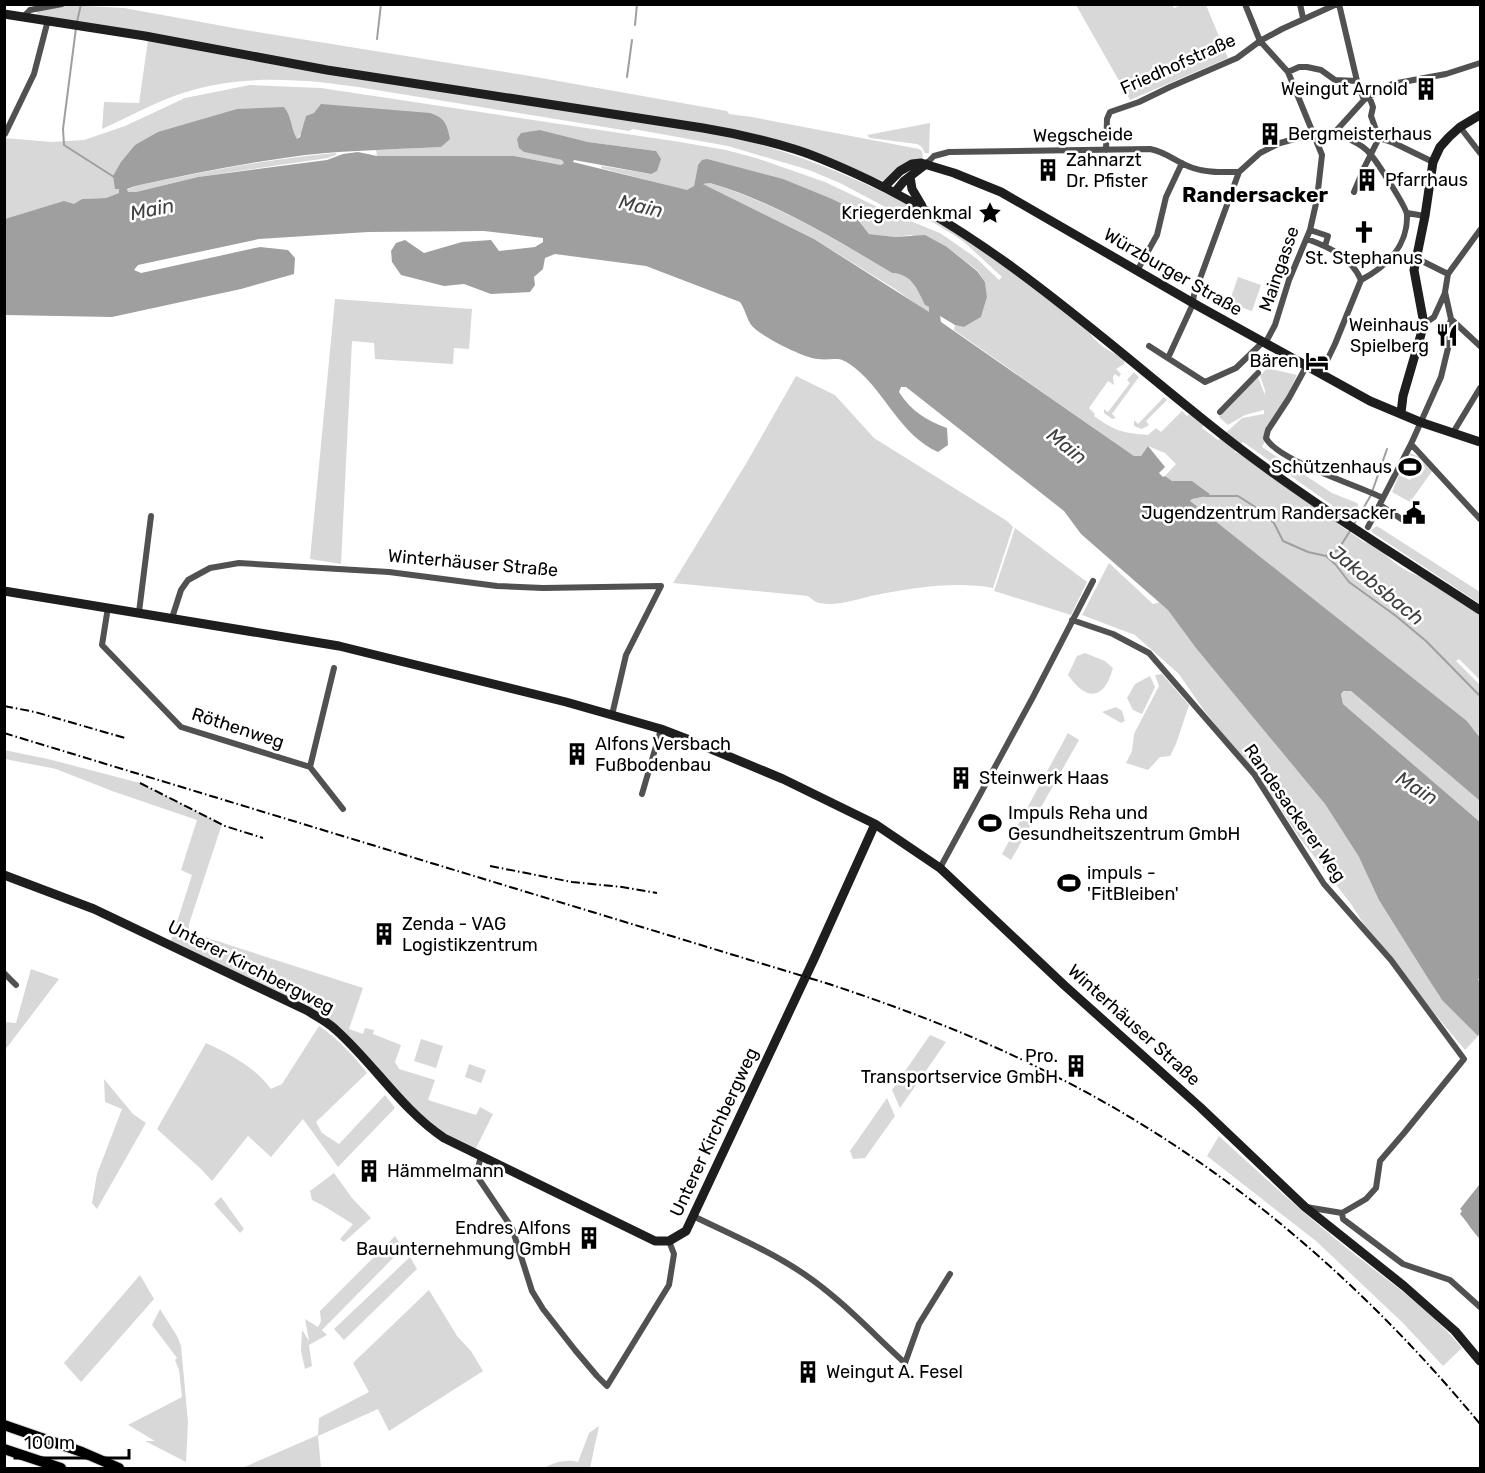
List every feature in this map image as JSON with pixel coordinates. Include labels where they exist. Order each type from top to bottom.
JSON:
[{"type":"highway","points":[[4,1425],[82,1452],[119,1468]]},
{"type":"highway","points":[[4,1449],[61,1468]]},
{"type":"main road","points":[[4,14],[73,24],[327,70],[703,128],[745,136],[823,159],[895,192],[991,251],[1239,447],[1349,524],[1368,532],[1480,610]]},
{"type":"main road","points":[[1401,414],[1403,396],[1425,318],[1414,280],[1433,162],[1440,147],[1460,127],[1480,116]]},
{"type":"main road","points":[[884,187],[907,167],[926,164]]},
{"type":"main road","points":[[895,192],[926,164]]},
{"type":"main road","name":"Würzburger Straße","points":[[926,164],[1010,196],[1137,271],[1370,401],[1420,422],[1480,442]]},
{"type":"main road","points":[[910,177],[912,189],[924,208]]},
{"type":"main road","name":"Winterhäuser Straße","points":[[4,591],[339,646],[566,702],[662,729],[783,779],[875,824],[940,868],[1064,985],[1200,1107],[1305,1207],[1455,1331],[1480,1361]]},
{"type":"main road","name":"Unterer Kirchbergweg","points":[[4,875],[94,909],[306,1010],[334,1028],[427,1126],[444,1138],[656,1241],[669,1241],[686,1231],[875,824]]},
{"type":"street","points":[[24,16],[30,10],[62,4]]},
{"type":"street","points":[[1245,4],[1260,41]]},
{"type":"street","points":[[1300,4],[1303,18]]},
{"type":"street","points":[[1338,4],[1357,81],[1373,107],[1371,116],[1379,138],[1354,192]]},
{"type":"street","name":"Friedhofstraße","points":[[1106,150],[1107,119],[1115,108],[1139,102],[1237,58],[1260,41],[1303,18],[1338,4]]},
{"type":"street","points":[[5,134],[34,74],[48,20]]},
{"type":"street","name":"Maingasse","points":[[1260,41],[1288,72],[1322,155],[1317,199],[1310,230],[1289,280],[1275,325],[1265,342]]},
{"type":"street","points":[[1168,358],[1193,302],[1239,172],[1260,153],[1280,142],[1302,137],[1316,139],[1335,132],[1366,98],[1392,84],[1446,74],[1480,63]]},
{"type":"street","points":[[1288,72],[1299,67],[1307,67],[1321,70],[1335,80],[1357,81]]},
{"type":"street","points":[[1460,127],[1480,153]]},
{"type":"street","points":[[1321,373],[1361,280],[1390,261],[1397,251],[1405,228],[1407,213],[1371,156],[1358,145],[1335,132]]},
{"type":"street","points":[[1379,138],[1433,162]]},
{"type":"street","name":"Wegscheide","points":[[926,164],[934,156],[949,152],[1150,149],[1168,154],[1194,169],[1239,172]]},
{"type":"street","points":[[1137,271],[1157,235],[1166,197],[1182,164]]},
{"type":"street","points":[[1407,213],[1425,216]]},
{"type":"street","points":[[1310,230],[1328,236],[1325,246]]},
{"type":"street","points":[[1424,324],[1434,317],[1445,292],[1448,274],[1480,230]]},
{"type":"street","points":[[1307,239],[1325,246],[1352,265],[1361,280]]},
{"type":"street","points":[[1416,261],[1422,261],[1448,274]]},
{"type":"street","points":[[1445,292],[1451,319],[1480,346]]},
{"type":"street","points":[[1368,532],[1441,377],[1447,357],[1448,330],[1451,319]]},
{"type":"street","points":[[1149,346],[1205,382],[1236,369],[1265,342]]},
{"type":"street","points":[[1307,365],[1266,438],[1270,445],[1289,458],[1383,498]]},
{"type":"street","points":[[1220,412],[1257,373]]},
{"type":"street","points":[[1454,432],[1480,387]]},
{"type":"street","points":[[1411,444],[1480,519]]},
{"type":"street","points":[[1380,506],[1406,522]]},
{"type":"street","points":[[139,612],[151,516]]},
{"type":"street","name":"Winterhäuser Straße","points":[[172,618],[181,590],[188,580],[210,568],[239,563],[389,572],[497,586],[543,588],[661,586],[626,655],[612,715]]},
{"type":"street","points":[[940,868],[1093,581]]},
{"type":"street","name":"Röthenweg","points":[[108,607],[102,645],[181,727],[310,767]]},
{"type":"street","name":"Randesackerer Weg","points":[[1072,620],[1113,634],[1149,653],[1254,774],[1323,884],[1391,960],[1464,1059],[1380,1161],[1376,1188],[1366,1198],[1342,1213]]},
{"type":"street","points":[[334,668],[310,767],[344,809]]},
{"type":"street","points":[[642,794],[662,729]]},
{"type":"street","points":[[4,973],[16,985]]},
{"type":"street","points":[[481,1156],[477,1172],[479,1179],[512,1228],[532,1291],[575,1350],[607,1386],[669,1285],[674,1254],[669,1241]]},
{"type":"street","points":[[1305,1207],[1342,1213],[1343,1219],[1403,1264],[1450,1280],[1480,1307]]},
{"type":"street","points":[[693,1216],[756,1247],[805,1275],[905,1363],[919,1324],[950,1274]]},
{"type":"shaded area","points":[[65,5],[124,8],[727,111],[729,114],[919,149],[922,151],[923,159],[883,181],[806,149],[36,14],[38,11]]},
{"type":"shaded area","points":[[1076,5],[1172,5],[1174,8],[1182,5],[1206,5],[1228,58],[1130,100]]},
{"type":"shaded area","points":[[148,40],[281,66],[702,131],[745,140],[812,162],[906,204],[964,237],[1015,272],[1088,330],[1100,344],[1125,360],[1124,364],[1116,369],[1121,374],[1119,377],[1115,374],[1113,377],[1114,385],[1108,381],[1089,408],[1095,414],[1094,416],[1119,430],[1148,435],[1156,428],[1161,432],[1182,411],[1204,425],[1202,428],[1218,440],[1242,418],[1264,414],[1264,410],[1245,415],[1228,425],[1219,417],[1258,377],[1265,395],[1260,376],[1267,368],[1297,375],[1262,447],[1332,493],[1357,503],[1353,520],[1243,442],[1234,453],[1249,459],[1334,518],[1338,524],[1364,542],[1377,547],[1402,568],[1425,578],[1480,615],[1480,680],[1459,659],[1456,661],[1480,685],[1480,738],[1467,721],[1190,502],[1191,499],[1207,496],[1209,493],[1192,481],[1172,481],[1165,476],[1176,464],[1165,453],[1148,446],[1141,456],[1134,456],[954,330],[955,325],[964,327],[981,317],[987,297],[985,282],[977,270],[947,247],[911,235],[895,237],[869,234],[848,207],[698,165],[694,186],[688,191],[601,168],[602,166],[651,174],[656,151],[588,142],[540,130],[524,152],[562,160],[564,163],[561,165],[514,156],[377,156],[376,150],[441,147],[303,130],[297,140],[284,107],[135,145],[116,176],[115,188],[119,189],[119,193],[106,198],[82,199],[75,204],[5,219],[5,138],[51,142],[84,140],[125,126],[185,98],[250,85],[321,88],[680,142],[756,158],[825,182],[888,212],[940,233],[976,258],[999,280],[1002,277],[963,241],[934,223],[889,209],[840,183],[809,170],[728,146],[633,129],[629,131],[364,88],[315,82],[265,80],[217,84],[193,90],[160,102],[102,129],[104,102],[139,103]]},
{"type":"shaded area","points":[[930,123],[929,153],[925,153],[917,144],[870,138],[867,135]]},
{"type":"shaded area","points":[[336,153],[328,158],[198,177],[136,192],[127,190],[135,186],[235,166]]},
{"type":"shaded area","points":[[710,183],[781,211],[892,273],[904,276],[913,283],[925,305],[929,307],[929,313],[814,239],[703,184]]},
{"type":"shaded area","points":[[1238,277],[1261,285],[1252,311],[1229,303]]},
{"type":"shaded area","points":[[335,299],[472,309],[469,349],[454,348],[453,364],[375,359],[374,343],[352,341],[341,564],[310,559]]},
{"type":"shaded area","points":[[1134,372],[1139,377],[1112,414],[1116,418],[1112,419],[1104,413],[1104,409],[1108,412],[1130,383],[1127,380]]},
{"type":"shaded area","points":[[796,376],[835,395],[874,438],[1007,521],[1013,527],[993,588],[964,585],[934,586],[827,604],[817,602],[808,596],[673,583],[747,462]]},
{"type":"shaded area","points":[[1164,397],[1167,400],[1146,421],[1149,425],[1142,429],[1134,426],[1134,420],[1138,424]]},
{"type":"shaded area","points":[[1410,453],[1421,458],[1433,470],[1410,502],[1392,492],[1399,475],[1410,480],[1415,472],[1421,475],[1425,468],[1420,460],[1409,455]]},
{"type":"shaded area","points":[[1377,526],[1480,592],[1480,604],[1373,533],[1371,530]]},
{"type":"shaded area","points":[[1015,528],[1087,582],[1071,615],[994,591]]},
{"type":"shaded area","points":[[1109,563],[1153,604],[1169,600],[1325,804],[1359,857],[1394,902],[1413,947],[1439,996],[1478,1036],[1465,1050],[1375,942],[1351,904],[1179,674],[1135,635],[1082,615]]},
{"type":"shaded area","points":[[1085,653],[1105,661],[1113,668],[1105,687],[1094,694],[1081,690],[1068,675],[1077,656]]},
{"type":"shaded area","points":[[1162,674],[1189,705],[1170,756],[1160,757],[1148,770],[1126,763],[1132,751],[1134,734],[1159,686],[1155,675]]},
{"type":"shaded area","points":[[1150,676],[1155,687],[1142,714],[1133,710],[1127,698],[1135,684]]},
{"type":"shaded area","points":[[1347,690],[1480,801],[1480,822],[1343,704],[1341,694]]},
{"type":"shaded area","points":[[1116,707],[1122,711],[1125,721],[1121,723],[1102,712]]},
{"type":"shaded area","points":[[1068,733],[1079,740],[1011,860],[1002,854]]},
{"type":"shaded area","points":[[4,750],[140,783],[222,824],[189,924],[192,933],[363,988],[349,1029],[363,1034],[365,1028],[374,1030],[373,1034],[401,1045],[395,1062],[399,1069],[435,1080],[428,1100],[476,1115],[480,1107],[493,1114],[474,1152],[444,1138],[334,1028],[170,944],[192,875],[181,870],[197,820],[56,769],[5,759]]},
{"type":"shaded area","points":[[31,969],[59,979],[5,1050],[5,1022],[16,1023]]},
{"type":"shaded area","points":[[319,1026],[333,1036],[367,1073],[316,1122],[322,1133],[339,1144],[385,1095],[395,1108],[338,1167],[303,1119],[271,1157],[248,1136],[212,1181],[157,1129],[206,1043],[250,1068],[271,1089],[282,1084]]},
{"type":"shaded area","points":[[930,1035],[946,1042],[900,1108],[892,1090]]},
{"type":"shaded area","points":[[421,1039],[443,1046],[436,1068],[414,1061]]},
{"type":"shaded area","points":[[469,1064],[486,1070],[481,1083],[465,1077]]},
{"type":"shaded area","points":[[104,1079],[133,1114],[146,1123],[97,1209],[92,1203],[97,1174],[122,1109],[105,1102]]},
{"type":"shaded area","points":[[887,1098],[895,1116],[865,1158],[853,1159],[850,1151]]},
{"type":"shaded area","points":[[1219,1136],[1312,1219],[1421,1307],[1462,1348],[1443,1366],[1403,1323],[1316,1241],[1207,1156]]},
{"type":"shaded area","points":[[334,1173],[352,1198],[371,1218],[344,1242],[340,1239],[353,1224],[312,1200],[310,1191]]},
{"type":"shaded area","points":[[221,1197],[244,1229],[240,1233],[214,1204]]},
{"type":"shaded area","points":[[395,1236],[403,1248],[322,1330],[327,1335],[309,1345],[312,1366],[305,1369],[301,1351],[302,1330],[309,1341],[305,1319],[318,1327],[321,1321],[320,1311]]},
{"type":"shaded area","points":[[410,1257],[417,1269],[344,1340],[334,1329]]},
{"type":"shaded area","points":[[140,1275],[154,1299],[81,1382],[64,1363]]},
{"type":"shaded area","points":[[429,1290],[457,1336],[471,1351],[483,1371],[389,1431],[378,1409],[318,1436],[321,1468],[242,1468],[318,1435],[319,1418],[369,1392],[353,1363]]},
{"type":"shaded area","points":[[160,1309],[181,1346],[188,1422],[186,1462],[145,1441],[155,1441],[128,1425],[182,1397],[179,1370],[175,1360],[177,1358],[152,1325]]},
{"type":"shaded area","points":[[599,1426],[590,1468],[545,1468],[561,1462],[578,1462],[589,1433]]},
{"type":"water","name":"Main","points":[[321,104],[430,113],[445,122],[450,139],[441,147],[323,153],[247,164],[135,186],[127,189],[128,192],[198,177],[327,160],[343,154],[358,152],[377,156],[514,156],[561,165],[564,163],[562,160],[524,152],[519,148],[517,139],[521,133],[540,130],[588,142],[656,151],[661,159],[657,171],[651,174],[574,160],[573,162],[687,190],[694,186],[698,165],[702,160],[707,159],[783,179],[832,199],[848,207],[869,234],[895,237],[925,235],[947,247],[977,271],[985,282],[987,297],[981,317],[964,327],[955,325],[940,316],[941,322],[1134,456],[1141,456],[1148,446],[1165,467],[1159,473],[1163,477],[1172,481],[1192,481],[1210,494],[1190,501],[1467,721],[1480,738],[1480,801],[1351,691],[1344,691],[1341,694],[1343,704],[1480,822],[1480,978],[1478,979],[1480,982],[1480,1033],[1478,1036],[1442,1000],[1379,900],[1359,857],[1325,804],[1196,648],[1168,610],[1081,534],[1064,511],[906,387],[901,387],[899,392],[914,410],[926,419],[947,428],[948,445],[938,452],[913,435],[855,368],[841,360],[810,357],[773,341],[752,326],[740,302],[646,266],[555,254],[545,258],[543,269],[534,277],[535,285],[530,292],[491,294],[464,284],[444,286],[401,275],[392,262],[391,251],[396,243],[405,240],[424,253],[462,242],[491,240],[499,251],[535,247],[543,242],[543,238],[484,231],[368,232],[259,239],[138,265],[134,270],[141,273],[260,247],[288,250],[295,258],[294,274],[241,289],[112,317],[5,315],[5,219],[64,201],[74,204],[82,199],[106,198],[119,193],[119,189],[115,189],[113,176],[121,162],[135,145],[158,132],[237,109],[284,107],[297,139],[300,137],[306,116],[314,113]],"holes":[[[710,183],[781,211],[892,273],[909,279],[925,305],[929,307],[929,312],[814,239],[703,184]]]},
{"type":"water","points":[[1479,1185],[1480,1239],[1460,1214],[1462,1211],[1460,1209]]},
{"type":"waterway","points":[[77,22],[81,4]]},
{"type":"waterway","points":[[377,39],[381,4]]},
{"type":"waterway","points":[[635,25],[637,4]]},
{"type":"waterway","points":[[76,28],[63,129],[64,145],[114,177]]},
{"type":"waterway","points":[[627,77],[632,40]]},
{"type":"waterway","points":[[1353,526],[1371,495],[1387,449]]},
{"type":"waterway","name":"Jakobsbach","points":[[1205,496],[1238,496],[1260,510],[1274,523],[1283,541],[1308,552],[1326,556],[1349,582],[1426,641],[1480,696]]},
{"type":"waterway","points":[[1326,556],[1338,550],[1350,531]]},
{"type":"railway","points":[[4,706],[35,712],[125,738]]},
{"type":"railway","points":[[4,733],[829,984],[939,1024],[1020,1059],[1109,1105],[1169,1142],[1227,1182],[1282,1225],[1386,1320],[1480,1424]]},
{"type":"railway","points":[[140,783],[225,826],[263,838]]},
{"type":"railway","points":[[490,866],[572,882],[657,893]]},
{"type":"place","name":"Weingut Arnold","points":[[1426,89]]},
{"type":"place","name":"Bergmeisterhaus","points":[[1270,134]]},
{"type":"place","name":"Zahnarzt Dr. Pfister","points":[[1048,170]]},
{"type":"place","name":"Pfarrhaus","points":[[1367,180]]},
{"type":"place","name":"Kriegerdenkmal","points":[[990,213]]},
{"type":"place","name":"St. Stephanus","points":[[1364,232]]},
{"type":"place","name":"Weinhaus Spielberg","points":[[1447,335]]},
{"type":"place","name":"Bären","points":[[1317,361]]},
{"type":"place","name":"Schützenhaus","points":[[1410,467]]},
{"type":"place","name":"Jugendzentrum Randersacker","points":[[1414,513]]},
{"type":"place","name":"Alfons Versbach Fußbodenbau","points":[[577,754]]},
{"type":"place","name":"Steinwerk Haas","points":[[961,778]]},
{"type":"place","name":"Impuls Reha und Gesundheitszentrum GmbH","points":[[990,823]]},
{"type":"place","name":"impuls - 'FitBleiben'","points":[[1069,883]]},
{"type":"place","name":"Zenda - VAG Logistikzentrum","points":[[384,934]]},
{"type":"place","name":"Pro. Transportservice GmbH","points":[[1076,1066]]},
{"type":"place","name":"Hämmelmann","points":[[369,1171]]},
{"type":"place","name":"Endres Alfons Bauunternehmung GmbH","points":[[589,1238]]},
{"type":"place","name":"Weingut A. Fesel","points":[[808,1372]]},
{"type":"district","name":"Randersacker","points":[[1255,194]]}]
